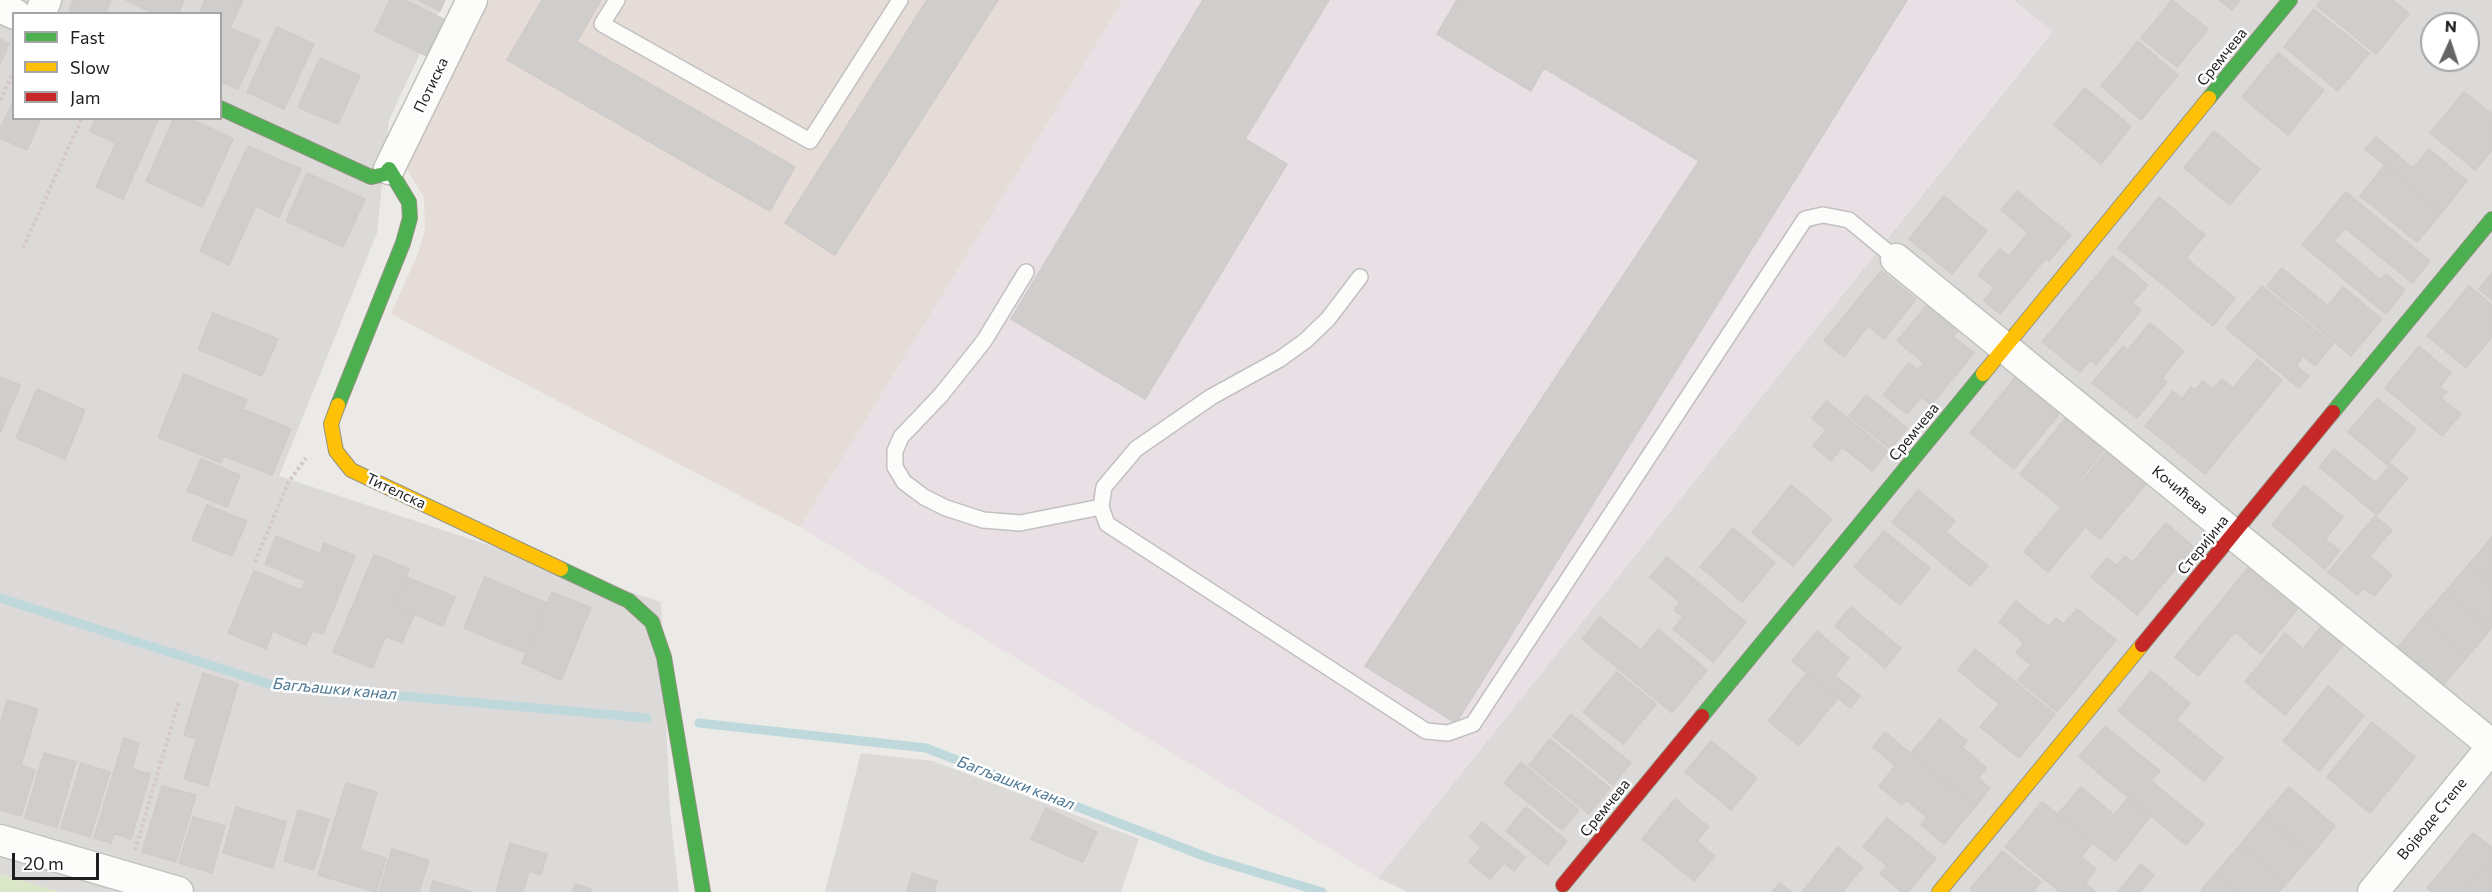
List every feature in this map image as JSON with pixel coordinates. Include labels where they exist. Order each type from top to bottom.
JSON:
[{"type":"street","name":"Потиска","points":[[389,169],[472,0]]},
{"type":"street","name":"Сремчева","points":[[1563,885],[2290,0]]},
{"type":"street","points":[[222,109],[371,177],[384,174],[389,169],[409,202],[410,218],[331,424]]},
{"type":"street","name":"Стеријина","points":[[1939,892],[2492,219]]},
{"type":"street","name":"Кочићева","points":[[1896,259],[2492,746]]},
{"type":"street","name":"Тителска","points":[[331,424],[336,451],[351,470],[629,601],[652,622],[664,657],[703,892]]},
{"type":"street","name":"Војводе Степе","points":[[2373,892],[2492,746]]},
{"type":"street","points":[[0,840],[178,892]]},
{"type":"lane","points":[[617,0],[602,24],[810,141],[900,0]]},
{"type":"lane","points":[[1360,277],[1340,306],[1305,341],[1262,370],[1211,397],[1136,449],[1104,487],[1101,507],[1107,524],[1426,731],[1437,734],[1461,731],[1473,724],[1805,219],[1823,215],[1849,220],[1896,259]]},
{"type":"lane","points":[[1026,272],[984,341],[941,395],[901,437],[895,451],[895,468],[904,482],[924,497],[946,508],[983,520],[1020,523],[1101,507]]},
{"type":"path","points":[[0,100],[12,75]]},
{"type":"path","points":[[23,248],[81,120]]},
{"type":"path","points":[[255,562],[288,483],[331,424]]},
{"type":"path","points":[[127,877],[179,701]]},
{"type":"shaded area","points":[[0,0],[445,0],[389,120],[377,233],[279,476],[661,602],[670,812],[679,892],[59,892],[0,874]]},
{"type":"shaded area","points":[[489,0],[1123,0],[800,527],[391,314],[419,251],[425,229],[424,197],[406,168]]},
{"type":"shaded area","points":[[1123,0],[2013,0],[2052,31],[1378,878],[800,527]]},
{"type":"shaded area","points":[[2013,0],[2492,0],[2492,892],[1408,892],[1378,878],[2052,32]]},
{"type":"shaded area","points":[[861,753],[933,761],[1139,839],[1121,892],[825,892]]},
{"type":"green space","points":[[0,874],[59,892],[0,892]]},
{"type":"building","points":[[73,0],[111,0],[106,12],[69,10]]},
{"type":"building","points":[[126,0],[184,0],[179,12],[151,12]]},
{"type":"building","points":[[205,0],[243,0],[230,28],[260,41],[238,89],[222,82],[222,12],[200,12]]},
{"type":"building","points":[[390,0],[405,0],[445,20],[427,56],[375,31]]},
{"type":"building","points":[[418,0],[445,0],[440,11]]},
{"type":"building","points":[[542,0],[601,0],[577,42],[795,167],[770,211],[507,60]]},
{"type":"building","points":[[927,0],[998,0],[835,255],[785,223]]},
{"type":"building","points":[[1203,0],[1329,0],[1245,139],[1287,164],[1145,399],[1011,319]]},
{"type":"building","points":[[1457,0],[1907,0],[1456,723],[1365,666],[1699,161],[1544,68],[1531,91],[1437,34]]},
{"type":"building","points":[[2172,0],[2208,29],[2177,67],[2141,38]]},
{"type":"building","points":[[2219,0],[2240,0],[2232,10]]},
{"type":"building","points":[[2322,0],[2393,0],[2409,14],[2376,54],[2317,6]]},
{"type":"building","points":[[2314,9],[2369,53],[2338,91],[2284,47]]},
{"type":"building","points":[[277,27],[314,44],[284,109],[247,92]]},
{"type":"building","points":[[0,39],[9,44],[0,64]]},
{"type":"building","points":[[2138,41],[2178,75],[2141,120],[2101,86]]},
{"type":"building","points":[[2278,53],[2324,90],[2288,135],[2242,97]]},
{"type":"building","points":[[320,58],[360,76],[338,124],[298,107]]},
{"type":"building","points":[[2085,88],[2131,126],[2101,164],[2054,125]]},
{"type":"building","points":[[2464,92],[2492,114],[2492,150],[2475,170],[2430,133]]},
{"type":"building","points":[[12,104],[12,120],[40,120],[27,150],[0,138],[0,129]]},
{"type":"building","points":[[95,120],[158,120],[123,199],[96,187],[116,143],[90,131]]},
{"type":"building","points":[[173,120],[193,120],[233,139],[202,207],[146,181]]},
{"type":"building","points":[[2214,131],[2260,169],[2230,205],[2184,168]]},
{"type":"building","points":[[2376,137],[2413,168],[2429,149],[2467,181],[2442,212],[2365,149]]},
{"type":"building","points":[[248,146],[301,169],[279,217],[256,206],[229,265],[200,251]]},
{"type":"building","points":[[2385,165],[2442,212],[2417,242],[2360,196]]},
{"type":"building","points":[[307,173],[365,199],[343,247],[286,221]]},
{"type":"building","points":[[2017,191],[2071,235],[2049,261],[2046,258],[2000,314],[1984,301],[1994,288],[1978,275],[2000,249],[2009,256],[2028,233],[2001,210]]},
{"type":"building","points":[[2346,192],[2430,261],[2412,283],[2345,228],[2334,241],[2381,280],[2386,274],[2405,290],[2386,314],[2302,245]]},
{"type":"building","points":[[1944,196],[1987,231],[1952,274],[1909,239]]},
{"type":"building","points":[[2159,197],[2205,235],[2186,258],[2235,298],[2213,326],[2118,248]]},
{"type":"building","points":[[2113,256],[2148,285],[2132,303],[2141,310],[2096,365],[2090,360],[2080,372],[2042,342]]},
{"type":"building","points":[[2282,268],[2328,306],[2343,287],[2382,319],[2351,356],[2267,286]]},
{"type":"building","points":[[1881,271],[1916,299],[1884,339],[1868,326],[1844,357],[1824,341]]},
{"type":"building","points":[[2492,273],[2492,300],[2479,289]]},
{"type":"building","points":[[2262,286],[2333,344],[2315,366],[2303,356],[2296,366],[2309,376],[2299,388],[2226,328]]},
{"type":"building","points":[[2469,286],[2492,305],[2492,337],[2466,368],[2427,336]]},
{"type":"building","points":[[1927,305],[1959,330],[1953,336],[1974,353],[1931,405],[1921,397],[1907,414],[1883,395],[1909,363],[1918,370],[1924,363],[1897,341]]},
{"type":"building","points":[[213,313],[278,339],[262,376],[198,349]]},
{"type":"building","points":[[2150,323],[2184,351],[2162,378],[2167,382],[2137,418],[2092,383],[2123,346],[2128,350]]},
{"type":"building","points":[[2419,346],[2451,373],[2440,387],[2447,392],[2441,398],[2461,414],[2442,436],[2385,388]]},
{"type":"building","points":[[2257,359],[2282,380],[2205,474],[2145,426],[2173,391],[2182,399],[2191,387],[2195,390],[2203,381],[2213,389],[2222,379],[2233,388]]},
{"type":"building","points":[[184,374],[247,400],[243,409],[291,429],[272,475],[224,456],[221,463],[158,437]]},
{"type":"building","points":[[0,377],[20,385],[0,433]]},
{"type":"building","points":[[2015,378],[2059,414],[2014,469],[1970,433]]},
{"type":"building","points":[[37,389],[85,410],[65,459],[16,438]]},
{"type":"building","points":[[1866,395],[1907,428],[1890,449],[1849,416]]},
{"type":"building","points":[[2377,398],[2416,429],[2387,465],[2348,432]]},
{"type":"building","points":[[1827,401],[1888,451],[1872,471],[1842,447],[1831,461],[1813,446],[1826,430],[1812,418]]},
{"type":"building","points":[[2065,419],[2104,450],[2059,506],[2020,474]]},
{"type":"building","points":[[2334,449],[2376,483],[2391,464],[2408,478],[2377,515],[2319,467]]},
{"type":"building","points":[[2106,452],[2146,484],[2100,539],[2085,527],[2048,572],[2024,552]]},
{"type":"building","points":[[201,459],[240,475],[227,507],[187,491]]},
{"type":"building","points":[[1791,485],[1832,519],[1793,566],[1752,533]]},
{"type":"building","points":[[2304,485],[2343,517],[2325,539],[2340,550],[2325,569],[2272,525]]},
{"type":"building","points":[[1918,490],[1955,521],[1946,532],[1988,566],[1970,586],[1892,522]]},
{"type":"building","points":[[207,505],[247,521],[232,556],[192,540]]},
{"type":"building","points":[[2375,516],[2392,530],[2370,556],[2392,575],[2374,596],[2363,588],[2357,595],[2328,572]]},
{"type":"building","points":[[2166,523],[2194,547],[2137,615],[2091,577],[2107,558],[2117,565],[2125,556],[2133,562]]},
{"type":"building","points":[[1733,528],[1775,563],[1742,602],[1700,567]]},
{"type":"building","points":[[1884,531],[1930,568],[1900,605],[1854,567]]},
{"type":"building","points":[[276,536],[320,554],[324,543],[355,556],[323,634],[313,630],[306,645],[273,631],[266,649],[228,633],[254,571],[301,590],[306,581],[265,564]]},
{"type":"building","points":[[2492,537],[2492,583],[2469,564]]},
{"type":"building","points":[[374,555],[409,569],[394,606],[414,615],[402,643],[386,636],[372,668],[333,652]]},
{"type":"building","points":[[1667,557],[1746,622],[1713,662],[1673,629],[1683,617],[1674,610],[1680,602],[1650,577]]},
{"type":"building","points":[[2469,564],[2492,583],[2491,629],[2446,591]]},
{"type":"building","points":[[2248,568],[2298,608],[2261,654],[2235,632],[2198,676],[2175,657]]},
{"type":"building","points":[[406,577],[455,597],[443,626],[394,606]]},
{"type":"building","points":[[485,577],[547,603],[526,653],[464,628]]},
{"type":"building","points":[[2446,591],[2491,629],[2468,656],[2423,617]]},
{"type":"building","points":[[552,592],[591,608],[561,680],[522,663]]},
{"type":"building","points":[[2016,601],[2049,627],[2056,618],[2064,624],[2077,609],[2116,640],[2057,712],[2018,680],[2031,665],[2016,653],[2024,643],[1999,622]]},
{"type":"building","points":[[1851,607],[1901,648],[1885,668],[1835,626]]},
{"type":"building","points":[[1600,617],[1641,650],[1658,629],[1707,670],[1672,713],[1582,639]]},
{"type":"building","points":[[2423,617],[2468,656],[2442,686],[2397,648]]},
{"type":"building","points":[[2321,627],[2343,645],[2285,715],[2245,682],[2285,633],[2303,649]]},
{"type":"building","points":[[1817,631],[1849,658],[1835,675],[1860,696],[1850,708],[1792,661]]},
{"type":"building","points":[[1975,649],[2055,714],[2019,758],[1980,727],[1999,704],[1958,670]]},
{"type":"building","points":[[2151,671],[2190,703],[2176,720],[2223,758],[2204,781],[2118,711]]},
{"type":"building","points":[[1617,672],[1656,704],[1623,744],[1583,712]]},
{"type":"building","points":[[203,673],[238,684],[208,786],[184,779],[196,739],[184,735]]},
{"type":"building","points":[[1807,673],[1838,698],[1799,746],[1768,721]]},
{"type":"building","points":[[2328,686],[2364,716],[2319,771],[2283,741]]},
{"type":"building","points":[[7,700],[38,709],[21,765],[35,770],[21,816],[0,810],[0,724]]},
{"type":"building","points":[[1571,714],[1631,763],[1613,785],[1553,736]]},
{"type":"building","points":[[1940,719],[1967,741],[1962,747],[1987,768],[1978,778],[1990,788],[1975,807],[1911,753]]},
{"type":"building","points":[[2372,722],[2415,757],[2370,813],[2327,777]]},
{"type":"building","points":[[2105,726],[2160,771],[2151,781],[2204,824],[2186,845],[2079,757]]},
{"type":"building","points":[[1885,732],[1975,807],[1944,844],[1921,825],[1927,817],[1906,800],[1902,805],[1879,786],[1895,766],[1873,747]]},
{"type":"building","points":[[124,738],[139,743],[132,769],[150,774],[131,839],[114,833],[111,843],[94,838]]},
{"type":"building","points":[[1550,739],[1610,788],[1589,814],[1529,765]]},
{"type":"building","points":[[1711,741],[1757,778],[1731,810],[1685,772]]},
{"type":"building","points":[[44,753],[76,762],[57,827],[25,818]]},
{"type":"building","points":[[1521,762],[1579,810],[1562,830],[1504,783]]},
{"type":"building","points":[[81,763],[110,772],[90,837],[61,828]]},
{"type":"building","points":[[346,783],[377,792],[360,850],[386,858],[376,892],[318,875]]},
{"type":"building","points":[[162,786],[196,795],[176,862],[142,852]]},
{"type":"building","points":[[2081,787],[2114,815],[2128,798],[2151,816],[2115,861],[2058,814]]},
{"type":"building","points":[[2289,787],[2335,826],[2311,855],[2264,816]]},
{"type":"building","points":[[1675,799],[1709,827],[1697,841],[1715,856],[1694,881],[1642,839]]},
{"type":"building","points":[[2042,802],[2093,843],[2081,857],[2096,869],[2085,883],[2096,892],[2060,892],[2005,847]]},
{"type":"building","points":[[236,807],[286,822],[273,868],[223,853]]},
{"type":"building","points":[[1526,807],[1567,841],[1547,865],[1506,831]]},
{"type":"building","points":[[1046,808],[1097,832],[1083,862],[1031,839]]},
{"type":"building","points":[[298,810],[329,819],[314,870],[284,861]]},
{"type":"building","points":[[2264,816],[2311,855],[2286,884],[2240,845]]},
{"type":"building","points":[[193,817],[225,826],[212,873],[179,863]]},
{"type":"building","points":[[1887,818],[1936,858],[1908,892],[1902,892],[1880,874],[1887,866],[1863,847]]},
{"type":"building","points":[[1482,822],[1525,857],[1514,871],[1504,863],[1490,879],[1469,862],[1481,847],[1470,837]]},
{"type":"building","points":[[2473,833],[2492,848],[2492,856],[2462,892],[2432,892],[2427,888]]},
{"type":"building","points":[[510,843],[547,854],[541,875],[529,871],[523,892],[496,892]]},
{"type":"building","points":[[2240,845],[2286,884],[2279,892],[2236,892],[2215,874]]},
{"type":"building","points":[[1838,847],[1863,867],[1842,892],[1802,892]]},
{"type":"building","points":[[392,849],[429,860],[419,892],[379,892]]},
{"type":"building","points":[[2002,851],[2041,882],[2033,892],[1974,892],[1970,889]]},
{"type":"building","points":[[2492,856],[2492,892],[2462,892]]},
{"type":"building","points":[[2141,864],[2154,875],[2140,892],[2118,892]]},
{"type":"building","points":[[912,873],[937,881],[934,892],[907,892]]},
{"type":"building","points":[[2215,874],[2236,892],[2200,892]]},
{"type":"building","points":[[433,881],[472,892],[430,892]]},
{"type":"building","points":[[1780,883],[1791,892],[1772,892]]},
{"type":"building","points":[[575,884],[591,889],[590,892],[573,892]]},
{"type":"waterway","name":"Багљашки канал","points":[[0,598],[269,684],[647,718]]},
{"type":"waterway","name":"Багљашки канал","points":[[699,723],[926,748],[1209,858],[1322,892]]},
{"type":"traffic: fast","points":[[2209,98],[2290,0]]},
{"type":"traffic: fast","points":[[222,109],[371,177],[385,174],[389,169],[409,202],[410,218],[403,243],[338,405]]},
{"type":"traffic: fast","points":[[2333,412],[2492,219]]},
{"type":"traffic: fast","points":[[1702,716],[1983,374]]},
{"type":"traffic: fast","points":[[561,569],[629,601],[652,622],[664,657],[703,892]]},
{"type":"traffic: slow","points":[[1983,374],[2209,98]]},
{"type":"traffic: slow","points":[[338,405],[331,424],[336,451],[351,470],[561,569]]},
{"type":"traffic: slow","points":[[1939,892],[2142,645]]},
{"type":"traffic: jam","points":[[2142,645],[2333,412]]},
{"type":"traffic: jam","points":[[1563,885],[1702,716]]}]
